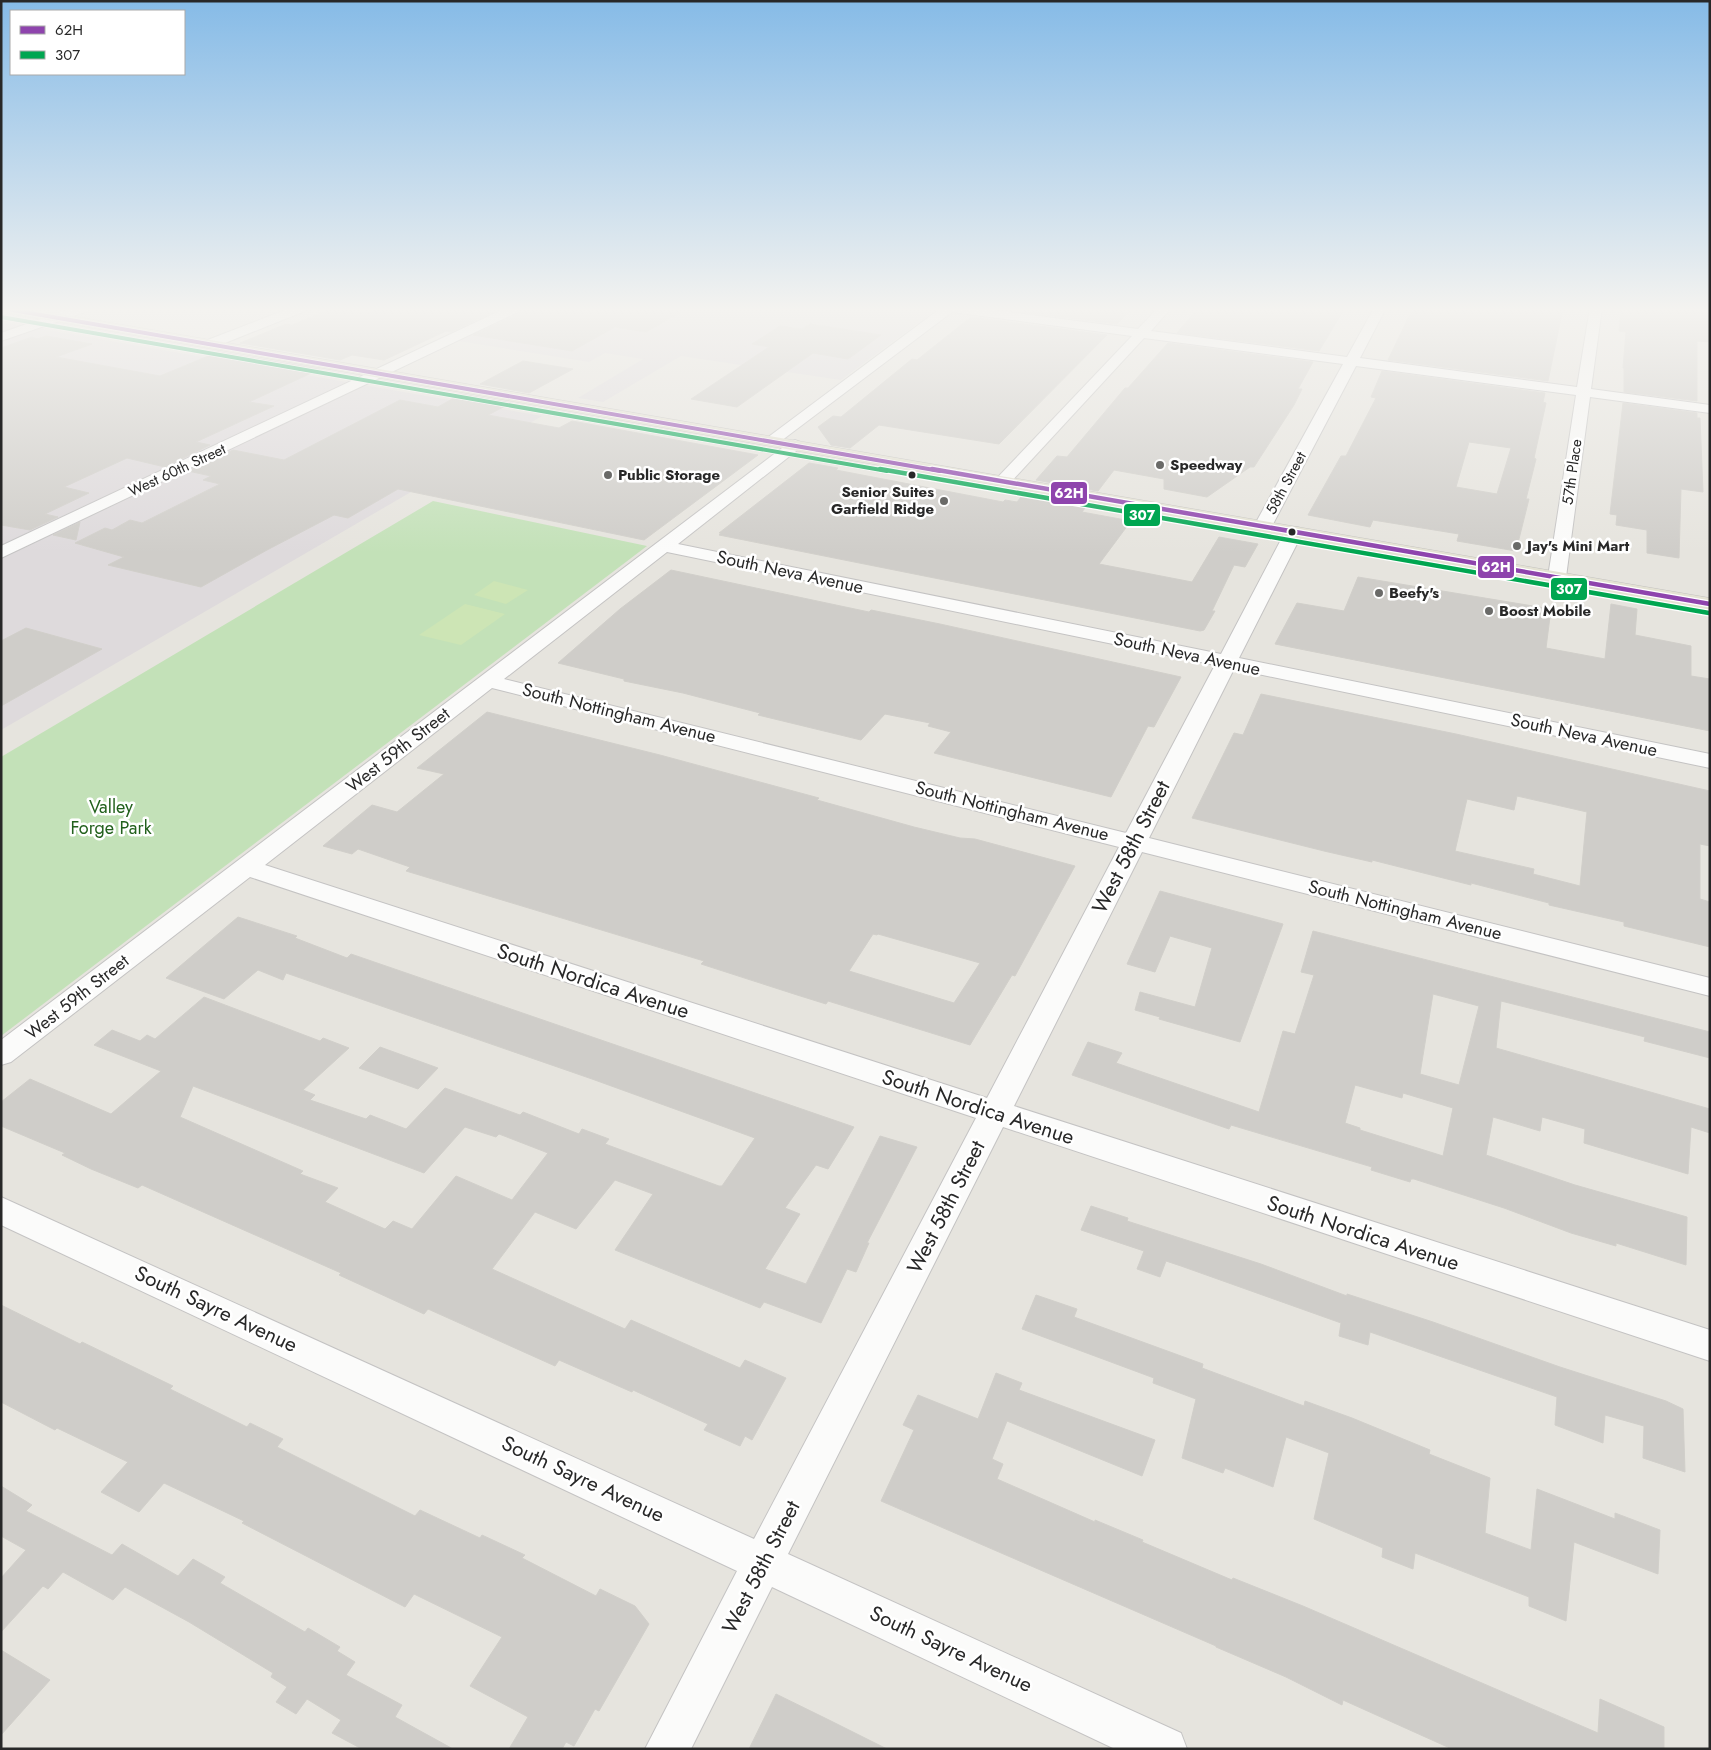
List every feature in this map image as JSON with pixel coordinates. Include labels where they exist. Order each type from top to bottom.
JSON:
[{"type":"main road","points":[[470,390],[1710,604]]},
{"type":"street","name":"West 60th Street","points":[[2,552],[347,390]]},
{"type":"street","points":[[772,442],[842,390]]},
{"type":"street","points":[[1003,482],[1089,390]]},
{"type":"street","name":"58th Street","points":[[1263,526],[1337,390]]},
{"type":"street","points":[[1567,390],[1710,409]]},
{"type":"street","name":"57th Place","points":[[1557,577],[1584,392]]},
{"type":"street","name":"West 59th Street","points":[[1,1055],[795,445]]},
{"type":"street","name":"West 58th Street","points":[[667,1749],[1294,532]]},
{"type":"street","name":"South Neva Avenue","points":[[664,546],[1710,761]]},
{"type":"street","name":"South Nottingham Avenue","points":[[489,681],[1134,841],[1710,987]]},
{"type":"street","name":"South Nordica Avenue","points":[[245,868],[1710,1346]]},
{"type":"street","name":"South Sayre Avenue","points":[[1,1210],[1165,1749]]},
{"type":"shaded area","points":[[1,390],[390,390],[542,416],[1,730]]},
{"type":"shaded area","points":[[592,390],[624,390],[603,402],[578,398]]},
{"type":"green space","name":"Valley Forge Park","points":[[433,501],[647,546],[1,1036],[1,757]]},
{"type":"green space","points":[[494,581],[528,590],[506,604],[474,595]]},
{"type":"green space","points":[[465,604],[505,614],[461,645],[419,635]]},
{"type":"building","points":[[1,390],[276,390],[249,402],[274,406],[196,442],[210,445],[165,467],[127,458],[64,487],[89,493],[45,514],[58,517],[30,530],[1,525]]},
{"type":"building","points":[[511,390],[535,390],[529,393]]},
{"type":"building","points":[[705,390],[761,390],[737,407],[691,399]]},
{"type":"building","points":[[874,390],[1053,390],[999,444],[879,425],[850,448],[831,445],[818,427],[833,416],[841,417]]},
{"type":"building","points":[[1124,390],[1302,390],[1294,405],[1254,467],[1250,467],[1207,497],[1164,489],[1164,479],[1114,470],[1098,491],[1036,480],[1057,456],[1067,457]]},
{"type":"building","points":[[1374,390],[1520,390],[1545,393],[1543,402],[1546,403],[1534,458],[1536,459],[1526,499],[1529,499],[1516,551],[1457,541],[1459,534],[1373,520],[1370,527],[1308,515],[1341,456],[1346,456],[1376,398],[1371,397]],"holes":[[[1469,442],[1511,448],[1497,494],[1456,487]]]},
{"type":"building","points":[[1624,390],[1697,390],[1697,401],[1624,392]]},
{"type":"building","points":[[461,394],[511,403],[488,415],[559,428],[572,421],[758,455],[644,540],[398,489],[348,518],[334,515],[201,587],[108,565],[124,557],[75,543],[105,528],[112,530],[130,520],[142,523],[220,484],[203,480],[211,476],[188,471],[233,450],[284,460],[400,400],[438,407]]},
{"type":"building","points":[[1623,403],[1697,413],[1697,418],[1700,418],[1703,492],[1681,489],[1679,558],[1647,553],[1647,530],[1616,525],[1617,515],[1610,514]]},
{"type":"building","points":[[809,463],[838,468],[836,470],[1003,502],[1005,500],[1017,502],[1025,492],[1088,504],[1082,512],[1131,521],[1099,564],[1192,582],[1219,537],[1258,544],[1245,567],[1234,565],[1212,611],[1215,611],[1204,630],[1200,631],[719,535],[721,533],[719,533]]},
{"type":"building","points":[[80,522],[76,540],[53,535]]},
{"type":"building","points":[[671,570],[869,612],[871,610],[940,624],[1181,677],[1154,727],[1148,726],[1111,797],[934,753],[951,732],[928,726],[930,723],[885,714],[861,740],[758,715],[760,713],[683,693],[624,681],[624,679],[558,663],[620,609]]},
{"type":"building","points":[[1358,577],[1551,609],[1546,648],[1605,659],[1611,604],[1637,609],[1635,635],[1691,646],[1691,676],[1710,679],[1710,731],[1275,644],[1297,603],[1344,611]]},
{"type":"building","points":[[26,628],[102,649],[1,706],[1,641]]},
{"type":"building","points":[[1261,694],[1456,734],[1710,791],[1710,846],[1700,844],[1700,899],[1710,902],[1710,947],[1624,926],[1624,922],[1549,905],[1549,903],[1471,883],[1471,885],[1372,860],[1372,862],[1324,851],[1192,818],[1234,733],[1243,735]],"holes":[[[1517,796],[1587,812],[1580,886],[1533,874],[1534,869],[1455,851],[1467,799],[1514,810]]]},
{"type":"building","points":[[487,712],[660,755],[819,798],[817,800],[914,827],[960,838],[975,839],[1075,866],[1015,976],[1012,975],[970,1045],[828,1001],[826,1004],[701,964],[704,961],[406,871],[410,867],[358,849],[352,854],[323,846],[372,805],[397,812],[444,774],[417,768]],"holes":[[[873,934],[878,934],[980,963],[954,1003],[849,971]]]},
{"type":"building","points":[[1160,891],[1283,924],[1240,1042],[1159,1019],[1160,1017],[1135,1010],[1140,992],[1195,1007],[1212,948],[1170,936],[1155,972],[1127,964]]},
{"type":"building","points":[[238,917],[297,936],[295,938],[347,958],[351,954],[854,1127],[828,1169],[816,1165],[785,1208],[800,1214],[765,1269],[806,1284],[880,1136],[917,1147],[867,1243],[869,1243],[856,1272],[847,1269],[821,1323],[764,1302],[760,1308],[615,1250],[653,1194],[615,1180],[576,1229],[535,1212],[492,1269],[625,1329],[631,1320],[740,1368],[745,1360],[786,1378],[752,1440],[745,1436],[740,1446],[704,1430],[708,1424],[633,1390],[632,1392],[559,1360],[555,1366],[428,1309],[424,1314],[339,1275],[341,1273],[142,1185],[138,1188],[91,1169],[62,1155],[65,1153],[1,1126],[1,1102],[30,1079],[111,1114],[161,1071],[94,1045],[112,1030],[140,1041],[147,1035],[155,1039],[204,997],[320,1041],[323,1038],[349,1048],[303,1090],[315,1095],[310,1100],[366,1119],[370,1115],[406,1129],[445,1088],[520,1115],[523,1112],[579,1134],[582,1129],[609,1139],[605,1144],[719,1186],[722,1186],[755,1138],[592,1079],[286,973],[283,980],[258,970],[224,999],[166,978]],"holes":[[[193,1086],[424,1173],[465,1127],[496,1137],[499,1134],[548,1153],[512,1200],[456,1176],[412,1229],[393,1221],[385,1229],[325,1202],[338,1188],[300,1174],[303,1171],[180,1117]]]},
{"type":"building","points":[[1313,931],[1710,1032],[1710,1058],[1644,1041],[1645,1037],[1501,1001],[1496,1048],[1710,1109],[1710,1133],[1691,1127],[1688,1174],[1584,1143],[1585,1129],[1542,1117],[1540,1131],[1493,1117],[1486,1155],[1575,1185],[1687,1217],[1686,1265],[1616,1243],[1616,1246],[1571,1233],[1504,1208],[1414,1179],[1411,1179],[1410,1182],[1371,1170],[1372,1167],[1231,1125],[1229,1129],[1072,1075],[1088,1042],[1122,1053],[1116,1063],[1259,1112],[1283,1031],[1295,1034],[1314,975],[1301,972]],"holes":[[[1433,994],[1479,1006],[1459,1085],[1420,1074]],[[1355,1085],[1402,1098],[1403,1093],[1453,1108],[1443,1156],[1360,1130],[1360,1128],[1345,1123]]]},
{"type":"building","points":[[380,1047],[438,1068],[418,1089],[359,1068]]},
{"type":"building","points":[[1091,1206],[1128,1218],[1127,1221],[1261,1264],[1347,1296],[1347,1294],[1433,1322],[1560,1367],[1666,1401],[1683,1409],[1685,1472],[1643,1458],[1644,1426],[1605,1415],[1603,1443],[1555,1425],[1557,1397],[1370,1332],[1368,1345],[1339,1336],[1341,1323],[1166,1261],[1160,1277],[1137,1269],[1144,1251],[1081,1230]]},
{"type":"building","points":[[1036,1295],[1077,1309],[1074,1317],[1203,1364],[1202,1368],[1304,1406],[1305,1401],[1352,1418],[1430,1450],[1429,1454],[1490,1478],[1485,1533],[1531,1550],[1537,1489],[1615,1519],[1615,1513],[1660,1530],[1658,1574],[1574,1542],[1566,1621],[1529,1606],[1529,1597],[1415,1553],[1413,1569],[1382,1557],[1383,1548],[1314,1519],[1329,1453],[1286,1437],[1273,1487],[1225,1468],[1223,1473],[1182,1458],[1196,1399],[1153,1383],[1154,1378],[1022,1329]]},
{"type":"building","points":[[1,1305],[80,1344],[82,1342],[173,1386],[170,1389],[247,1427],[250,1423],[283,1439],[277,1447],[415,1516],[420,1510],[480,1538],[482,1535],[525,1555],[522,1558],[596,1596],[600,1589],[635,1606],[649,1624],[599,1711],[595,1709],[574,1746],[566,1742],[562,1749],[509,1749],[528,1717],[470,1686],[502,1637],[414,1594],[405,1607],[242,1523],[244,1521],[164,1483],[139,1512],[101,1492],[128,1462],[57,1428],[55,1430],[1,1402]]},
{"type":"building","points":[[996,1373],[1022,1383],[1019,1390],[1155,1440],[1142,1476],[1007,1421],[992,1459],[1003,1464],[997,1479],[1095,1522],[1095,1520],[1143,1540],[1142,1542],[1232,1580],[1233,1578],[1303,1606],[1598,1733],[1600,1699],[1664,1727],[1664,1749],[1452,1749],[1343,1700],[1342,1705],[1286,1677],[1216,1646],[881,1501],[914,1430],[903,1425],[918,1395],[978,1419]]},
{"type":"building","points":[[1,1486],[32,1505],[26,1511],[112,1555],[122,1544],[178,1576],[193,1559],[225,1577],[220,1583],[305,1632],[308,1628],[340,1647],[337,1651],[355,1662],[346,1675],[402,1705],[395,1717],[453,1749],[362,1749],[332,1733],[341,1720],[307,1699],[296,1714],[276,1702],[287,1687],[271,1677],[273,1673],[189,1622],[125,1587],[113,1600],[63,1572],[48,1589],[43,1586],[1,1632],[1,1578],[26,1550],[1,1536]]},
{"type":"building","points":[[1,1650],[50,1680],[1,1735]]},
{"type":"building","points":[[776,1694],[829,1720],[887,1749],[749,1749]]},
{"type":"transit line","name":"307","points":[[420,390],[1709,613]]},
{"type":"transit line","name":"62H","points":[[473,390],[1710,604]]},
{"type":"place","name":"Speedway","points":[[1160,465]]},
{"type":"place","name":"Public Storage","points":[[608,475]]},
{"type":"place","name":"Senior Suites Garfield Ridge","points":[[944,501]]},
{"type":"place","name":"Jay's Mini Mart","points":[[1517,546]]},
{"type":"place","name":"Beefy's","points":[[1379,593]]},
{"type":"place","name":"Boost Mobile","points":[[1489,611]]}]
